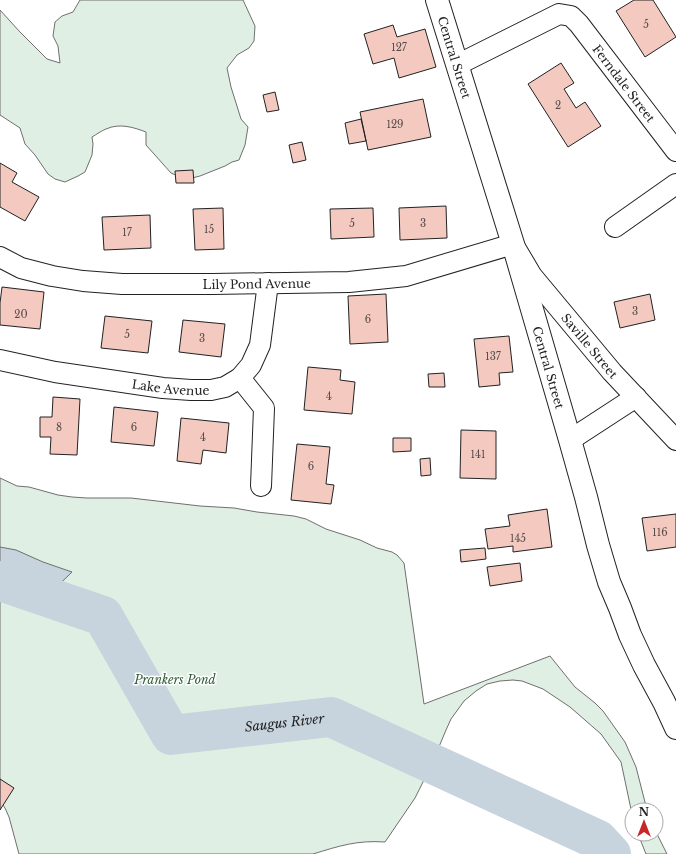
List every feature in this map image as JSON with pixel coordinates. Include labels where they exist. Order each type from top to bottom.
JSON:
[{"type":"street","name":"Central Street","points":[[436,0],[513,244],[570,440],[598,545],[610,582],[630,635],[676,728]]},
{"type":"street","name":"Ferndale Street","points":[[457,65],[559,14],[571,16],[579,24],[676,151]]},
{"type":"street","points":[[616,227],[676,184]]},
{"type":"street","name":"Lily Pond Avenue","points":[[0,257],[21,268],[52,276],[82,281],[122,284],[349,282],[406,276],[513,244]]},
{"type":"street","name":"Saville Street","points":[[513,244],[532,276],[612,372],[676,440]]},
{"type":"street","name":"Lake Avenue","points":[[0,360],[70,375],[156,387],[211,390],[225,387],[240,378],[251,365],[260,345],[268,283]]},
{"type":"street","points":[[240,378],[264,408],[261,486]]},
{"type":"street","points":[[570,440],[636,398]]},
{"type":"green space","points":[[80,0],[243,0],[255,26],[254,41],[249,48],[237,55],[227,68],[241,119],[248,127],[245,145],[239,160],[200,176],[188,179],[171,173],[146,145],[146,132],[131,127],[116,126],[104,130],[92,137],[92,155],[85,172],[65,182],[55,179],[48,174],[35,155],[25,144],[20,128],[0,115],[0,10],[47,59],[60,63],[58,46],[53,36],[55,22],[62,16],[73,12]]},
{"type":"green space","name":"Prankers Pond","points":[[0,478],[17,486],[29,487],[58,495],[72,497],[131,498],[200,506],[234,508],[294,516],[306,519],[326,529],[360,540],[377,548],[392,552],[404,563],[424,704],[550,656],[575,687],[603,711],[625,742],[636,767],[645,802],[629,802],[621,762],[601,734],[570,707],[543,689],[522,681],[513,680],[487,684],[464,701],[451,719],[431,766],[415,798],[385,842],[357,843],[340,846],[313,854],[19,854],[9,817],[0,801]]},
{"type":"green space","points":[[641,842],[661,842],[667,854],[646,854]]},
{"type":"shaded area","points":[[0,547],[16,550],[43,562],[72,572],[34,609],[13,589],[0,586]]},
{"type":"building","points":[[634,0],[653,0],[676,37],[645,57],[616,11]]},
{"type":"building","points":[[393,25],[397,37],[425,29],[436,67],[399,78],[394,58],[373,64],[364,34]]},
{"type":"building","points":[[561,63],[574,83],[564,89],[576,108],[585,102],[601,126],[568,147],[528,84]]},
{"type":"building","points":[[275,92],[279,110],[267,112],[263,95]]},
{"type":"building","points":[[423,99],[431,137],[368,150],[360,112]]},
{"type":"building","points":[[361,119],[366,141],[349,144],[345,123]]},
{"type":"building","points":[[302,142],[306,160],[293,163],[289,145]]},
{"type":"building","points":[[0,163],[17,173],[12,182],[39,197],[25,221],[0,207]]},
{"type":"building","points":[[193,170],[194,183],[176,183],[175,171]]},
{"type":"building","points":[[446,206],[447,238],[400,240],[399,208]]},
{"type":"building","points":[[223,208],[224,249],[195,250],[193,209]]},
{"type":"building","points":[[373,208],[374,237],[331,239],[330,209]]},
{"type":"building","points":[[150,215],[151,248],[104,250],[102,217]]},
{"type":"building","points":[[2,287],[44,292],[40,329],[0,325]]},
{"type":"building","points":[[386,294],[388,342],[350,344],[348,296]]},
{"type":"building","points":[[650,294],[655,320],[620,328],[614,302]]},
{"type":"building","points":[[105,316],[152,321],[148,353],[101,348]]},
{"type":"building","points":[[183,320],[225,324],[221,357],[179,352]]},
{"type":"building","points":[[509,336],[513,372],[499,373],[500,385],[479,387],[474,339]]},
{"type":"building","points":[[308,367],[341,370],[340,380],[355,382],[352,414],[304,410]]},
{"type":"building","points":[[444,373],[445,387],[429,387],[428,374]]},
{"type":"building","points":[[53,397],[80,399],[77,455],[50,454],[51,437],[40,437],[40,417],[52,417]]},
{"type":"building","points":[[114,407],[158,412],[154,446],[111,442]]},
{"type":"building","points":[[181,418],[229,423],[226,453],[203,450],[201,464],[177,461]]},
{"type":"building","points":[[461,430],[496,431],[496,479],[460,478]]},
{"type":"building","points":[[393,438],[411,438],[411,451],[393,452]]},
{"type":"building","points":[[297,444],[330,447],[326,484],[334,485],[331,504],[291,500]]},
{"type":"building","points":[[430,458],[431,475],[421,476],[420,459]]},
{"type":"building","points":[[547,509],[552,547],[513,552],[513,546],[488,549],[485,529],[510,526],[508,515]]},
{"type":"building","points":[[676,514],[676,547],[647,551],[642,518]]},
{"type":"building","points":[[485,548],[486,559],[461,562],[460,550]]},
{"type":"building","points":[[520,563],[522,581],[490,586],[487,567]]},
{"type":"building","points":[[0,779],[14,788],[0,810]]},
{"type":"waterway","name":"Saugus River","points":[[0,581],[103,616],[171,735],[331,717],[598,840],[611,854]]}]
